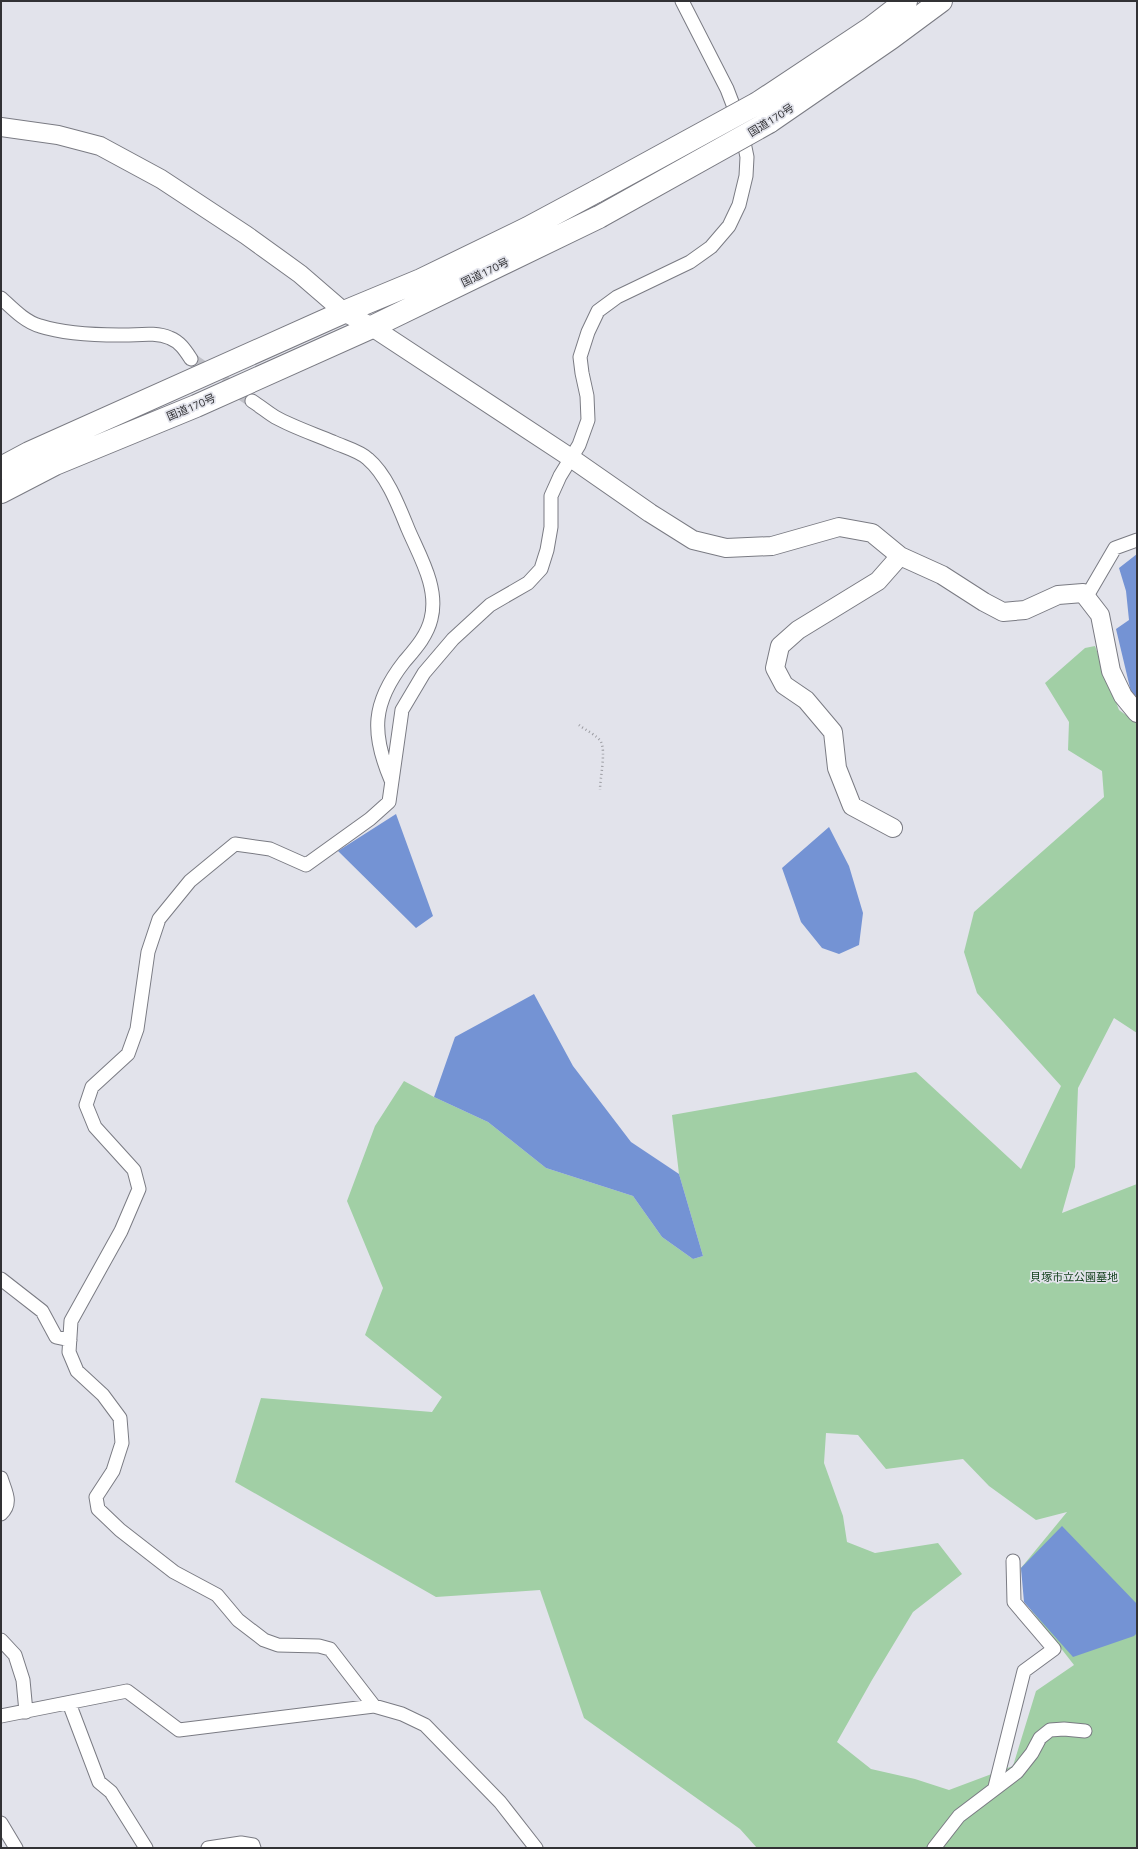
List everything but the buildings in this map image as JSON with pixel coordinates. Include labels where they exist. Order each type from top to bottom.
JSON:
[{"type":"highway","name":"国道170号","points":[[1,468],[30,453],[344,312],[420,280],[528,228],[758,103],[871,28],[906,1]]},
{"type":"highway","name":"国道170号","points":[[1,492],[56,464],[196,406],[372,327],[599,217],[769,122],[891,38],[941,1]]},
{"type":"street","points":[[374,1706],[330,1649],[319,1646],[278,1645],[264,1640],[238,1620],[217,1594],[174,1572],[120,1530],[98,1509],[96,1497],[113,1471],[122,1443],[120,1418],[103,1395],[77,1371],[69,1352],[71,1321],[121,1231],[139,1189],[134,1170],[95,1127],[86,1105],[92,1087],[128,1054],[137,1029],[148,952],[159,919],[190,881],[235,844],[270,849],[306,865],[370,819],[388,802],[402,710],[424,673],[453,639],[490,605],[528,583],[541,569],[547,550],[551,527],[551,496],[560,476],[579,445],[588,420],[587,396],[580,357],[588,332],[598,311],[617,297],[690,262],[711,247],[729,226],[739,205],[746,176],[747,157],[740,123],[727,89],[682,1]]},
{"type":"street","points":[[1,126],[58,135],[100,146],[161,179],[246,235],[300,274],[344,312],[372,327],[571,458],[650,514],[693,540],[726,548],[772,546],[839,527],[872,533],[900,556],[942,575],[984,602],[1003,612],[1025,610],[1058,595],[1083,593],[1087,596],[1115,548],[1137,540]]},
{"type":"street","points":[[1,298],[17,313],[38,326],[60,332],[119,335],[153,334],[170,338],[182,345],[191,359]]},
{"type":"street","points":[[252,401],[275,417],[367,458],[380,471],[401,512],[429,578],[432,597],[431,618],[422,639],[396,672],[384,693],[379,710],[377,736],[381,758],[392,782]]},
{"type":"street","points":[[894,828],[852,806],[837,768],[833,732],[806,700],[784,685],[775,668],[780,646],[798,630],[878,581],[900,556]]},
{"type":"street","points":[[1083,593],[1100,615],[1111,671],[1123,696],[1137,713]]},
{"type":"street","points":[[1,1280],[42,1311],[56,1337],[70,1340]]},
{"type":"street","points":[[1,1478],[9,1502],[5,1510],[1,1513]]},
{"type":"street","points":[[995,1787],[1024,1671],[1054,1649],[1014,1602],[1013,1561]]},
{"type":"street","points":[[1,1640],[15,1655],[23,1680],[26,1712]]},
{"type":"street","points":[[1,1716],[127,1691],[179,1730],[374,1706],[402,1714],[426,1726],[500,1802],[536,1848]]},
{"type":"street","points":[[69,1703],[99,1782],[111,1792],[146,1848]]},
{"type":"street","points":[[934,1848],[959,1816],[995,1787],[1017,1772],[1032,1753],[1040,1738],[1050,1730],[1085,1730]]},
{"type":"street","points":[[1,1823],[16,1848]]},
{"type":"street","points":[[208,1848],[241,1843],[253,1845],[254,1848]]},
{"type":"path","points":[[579,725],[596,737],[601,742],[604,750],[600,790]]},
{"type":"green space","name":"貝塚市立公園墓地","points":[[1095,646],[1119,710],[1137,723],[1137,1033],[1114,1018],[1078,1088],[1075,1167],[1062,1213],[1137,1184],[1137,1848],[757,1848],[740,1829],[584,1718],[540,1590],[436,1597],[235,1482],[261,1398],[432,1412],[442,1397],[365,1335],[383,1288],[347,1201],[375,1126],[404,1081],[434,1097],[488,1122],[546,1168],[633,1196],[662,1237],[693,1259],[703,1256],[679,1174],[672,1115],[916,1072],[1021,1169],[1061,1086],[977,993],[964,952],[974,912],[1104,797],[1102,771],[1068,750],[1069,722],[1045,683],[1085,648]],"holes":[[[826,1433],[858,1435],[886,1469],[963,1459],[989,1486],[1036,1520],[1067,1512],[1021,1568],[1028,1606],[1074,1665],[1036,1691],[1013,1766],[949,1790],[915,1779],[871,1769],[837,1742],[913,1612],[962,1574],[938,1543],[875,1553],[847,1542],[843,1516],[824,1463]]]},
{"type":"water","points":[[1137,554],[1137,697],[1131,692],[1116,629],[1129,620],[1126,591],[1119,568]]},
{"type":"water","points":[[396,814],[433,916],[416,928],[338,851]]},
{"type":"water","points":[[829,827],[849,866],[863,913],[859,945],[839,954],[822,948],[801,922],[782,868]]},
{"type":"water","points":[[534,994],[573,1066],[631,1142],[679,1174],[703,1256],[693,1259],[662,1237],[633,1196],[546,1168],[488,1122],[434,1097],[455,1037]]},
{"type":"water","points":[[1062,1526],[1137,1604],[1137,1633],[1134,1636],[1073,1657],[1024,1602],[1021,1568]]},
{"type":"tunnel","points":[[191,359],[252,401]]}]
